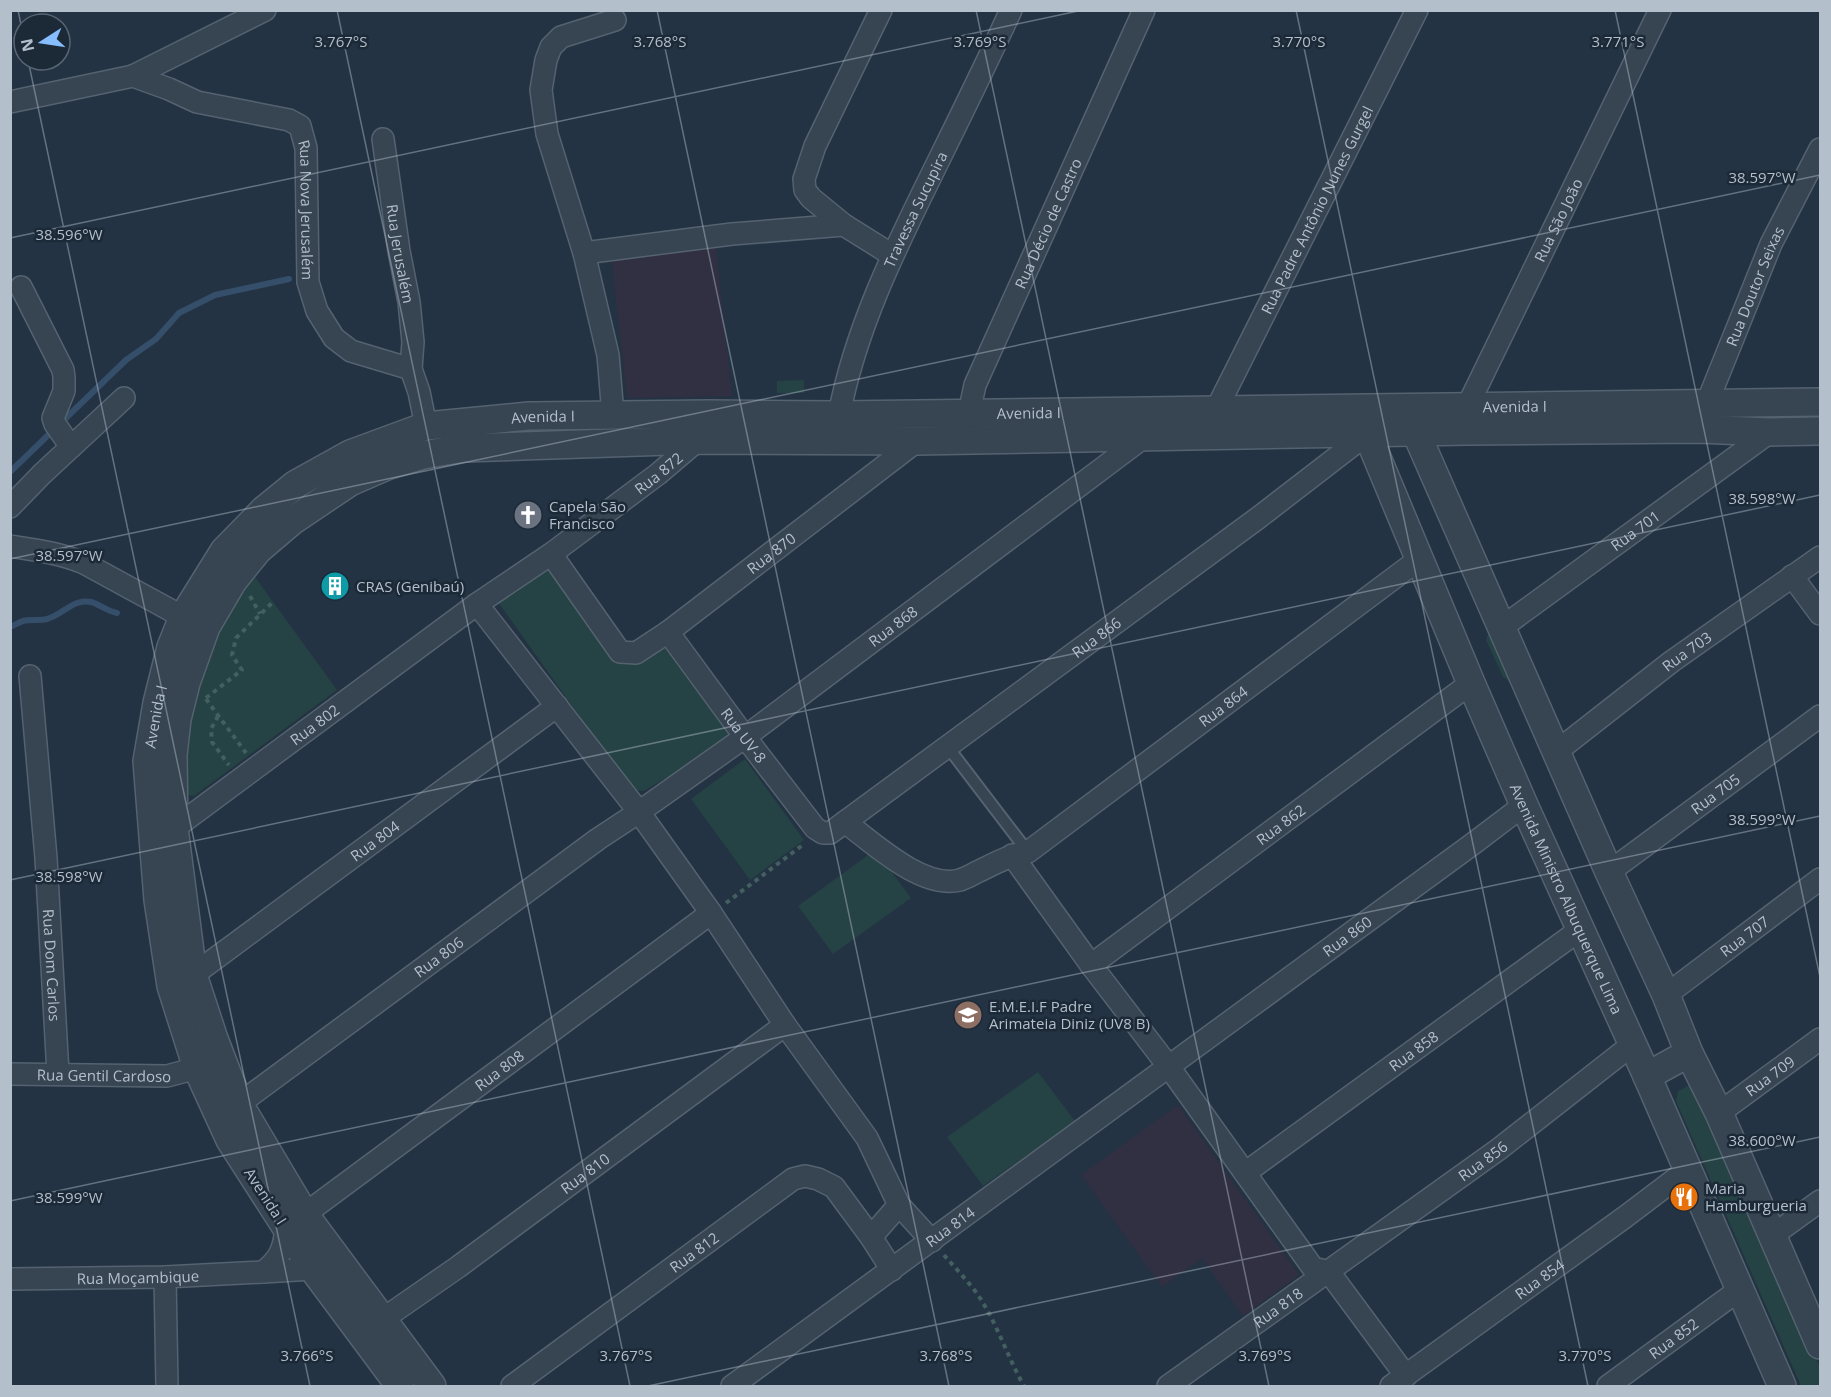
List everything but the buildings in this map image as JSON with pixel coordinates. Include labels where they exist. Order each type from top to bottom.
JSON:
[{"type":"street","points":[[10,102],[133,76],[266,10]]},
{"type":"street","points":[[881,10],[815,146],[804,179],[805,190],[811,198],[844,225],[892,255]]},
{"type":"street","name":"Travessa Sucupira","points":[[839,415],[846,378],[892,255],[1011,10]]},
{"type":"street","name":"Rua Décio de Castro","points":[[969,440],[969,413],[975,385],[1144,10]]},
{"type":"street","name":"Rua Padre Antônio Nunes Gurgel","points":[[1216,410],[1417,10]]},
{"type":"street","name":"Rua São João","points":[[1468,419],[1660,10]]},
{"type":"street","points":[[613,415],[608,355],[584,253],[547,134],[541,90],[546,60],[551,47],[561,37],[615,20]]},
{"type":"street","name":"Rua Nova Jerusalém","points":[[133,76],[197,102],[289,120],[300,126],[306,148],[308,282],[317,311],[334,338],[351,351],[411,369]]},
{"type":"street","name":"Rua Jerusalém","points":[[383,139],[399,251],[409,302],[413,342],[411,369]]},
{"type":"street","name":"Rua Doutor Seixas","points":[[1699,429],[1707,403],[1771,244],[1821,149]]},
{"type":"street","points":[[584,253],[732,234],[844,225]]},
{"type":"street","points":[[21,287],[63,370],[64,391],[54,413],[54,424],[72,447]]},
{"type":"street","points":[[411,369],[419,392],[426,426]]},
{"type":"street","points":[[10,507],[124,398]]},
{"type":"street","name":"Avenida I","points":[[432,1386],[382,1319],[296,1221],[230,1140],[197,1068],[171,986],[158,900],[177,719],[186,683],[206,627],[233,581],[258,550],[292,521],[350,482],[389,465],[464,447],[698,440],[918,441],[1367,434],[1416,432],[1468,419],[1707,403],[1821,402]]},
{"type":"street","name":"Avenida Ministro Albuquerque Lima","points":[[1357,408],[1470,683],[1633,1044],[1782,1386]]},
{"type":"street","points":[[1405,408],[1609,872],[1666,994],[1689,1053],[1719,1113],[1821,1345]]},
{"type":"street","name":"Avenida I","points":[[400,1386],[313,1269],[296,1221],[239,1104],[193,975],[147,761],[157,703],[171,646],[183,617],[224,551],[264,510],[296,484],[350,454],[426,426],[529,416],[839,415],[1405,408],[1468,419],[1770,432],[1821,431]]},
{"type":"street","name":"Rua 872","points":[[477,604],[551,554],[658,474],[698,440],[709,414]]},
{"type":"street","name":"Rua 701","points":[[1501,628],[1770,432]]},
{"type":"street","name":"Rua 866","points":[[814,838],[830,833],[1258,518],[1367,434]]},
{"type":"street","name":"Rua 868","points":[[639,812],[745,737],[1144,437]]},
{"type":"street","name":"Rua 870","points":[[551,554],[621,652],[636,653],[668,632],[918,441]]},
{"type":"street","points":[[10,546],[67,556],[183,617]]},
{"type":"street","name":"Rua 703","points":[[1556,752],[1671,662],[1821,556]]},
{"type":"street","name":"Rua 864","points":[[845,822],[905,866],[928,878],[943,882],[961,880],[1020,853],[1418,560]]},
{"type":"street","points":[[1792,576],[1821,614]]},
{"type":"street","points":[[477,604],[716,910],[785,1025],[867,1138],[899,1205],[932,1241]]},
{"type":"street","name":"Rua 802","points":[[164,836],[477,604]]},
{"type":"street","name":"Rua UV-8","points":[[668,632],[815,828],[814,838]]},
{"type":"street","name":"Rua Dom Carlos","points":[[30,676],[46,858],[58,1074]]},
{"type":"street","name":"Rua 862","points":[[1090,965],[1470,683]]},
{"type":"street","name":"Rua 804","points":[[193,975],[557,706]]},
{"type":"street","name":"Rua 705","points":[[1609,872],[1821,716]]},
{"type":"street","name":"Rua 860","points":[[1168,1067],[1524,805]]},
{"type":"street","name":"Rua 806","points":[[239,1104],[598,839],[639,812]]},
{"type":"street","points":[[1020,853],[1090,965],[1168,1067],[1313,1268],[1329,1272],[1398,1381]]},
{"type":"street","name":"Rua 707","points":[[1666,994],[1821,879]]},
{"type":"street","name":"Rua 808","points":[[296,1221],[716,910]]},
{"type":"street","name":"Rua 858","points":[[1245,1173],[1581,929]]},
{"type":"street","name":"Rua 810","points":[[382,1319],[468,1260],[785,1025]]},
{"type":"street","name":"Rua 709","points":[[1719,1113],[1821,1039]]},
{"type":"street","name":"Rua 856","points":[[1329,1272],[1499,1149],[1633,1044]]},
{"type":"street","points":[[1647,1076],[1689,1053]]},
{"type":"street","name":"Rua 814","points":[[732,1386],[1168,1067]]},
{"type":"street","name":"Rua Gentil Cardoso","points":[[10,1074],[167,1076],[197,1068]]},
{"type":"street","name":"Rua 854","points":[[1398,1381],[1687,1170]]},
{"type":"street","name":"Rua 812","points":[[512,1386],[793,1179],[805,1176],[818,1179],[834,1187],[892,1270]]},
{"type":"street","points":[[1773,1235],[1821,1201]]},
{"type":"street","points":[[871,1237],[899,1205]]},
{"type":"street","points":[[263,1272],[270,1267],[283,1250],[296,1221]]},
{"type":"street","name":"Rua Moçambique","points":[[10,1279],[165,1277],[313,1269]]},
{"type":"street","name":"Rua 818","points":[[1168,1386],[1329,1272]]},
{"type":"street","points":[[165,1277],[167,1386]]},
{"type":"street","name":"Rua 852","points":[[1608,1386],[1740,1290]]},
{"type":"lane","points":[[948,746],[1020,853]]},
{"type":"path","points":[[206,699],[242,670],[232,655],[236,638],[273,602]]},
{"type":"path","points":[[201,693],[248,756]]},
{"type":"path","points":[[218,716],[211,729],[212,742],[231,768]]},
{"type":"path","points":[[716,910],[814,838]]},
{"type":"path","points":[[932,1241],[979,1296],[1000,1333],[1024,1386]]},
{"type":"shaded area","points":[[716,248],[732,396],[627,398],[611,256]]},
{"type":"shaded area","points":[[1178,1105],[1299,1275],[1243,1316],[1202,1258],[1162,1287],[1081,1175]]},
{"type":"green space","points":[[804,380],[804,393],[777,393],[777,381]]},
{"type":"green space","points":[[554,565],[634,659],[667,648],[730,728],[726,743],[644,791],[632,790],[498,602],[504,590]]},
{"type":"green space","points":[[250,570],[337,690],[194,796],[187,795],[190,713],[216,625]]},
{"type":"green space","points":[[1489,630],[1512,683],[1503,677],[1486,640]]},
{"type":"green space","points":[[745,759],[804,840],[750,880],[691,799]]},
{"type":"green space","points":[[875,850],[911,898],[833,954],[798,906]]},
{"type":"green space","points":[[1038,1072],[1075,1121],[983,1186],[947,1137]]},
{"type":"green space","points":[[1690,1085],[1698,1089],[1820,1368],[1820,1386],[1801,1386],[1676,1101],[1678,1091]]},
{"type":"waterway","points":[[10,472],[126,360],[156,339],[179,313],[215,295],[289,279]]},
{"type":"waterway","points":[[10,627],[23,621],[53,617],[85,601],[117,613]]},
{"type":"place","name":"Capela São Francisco","points":[[528,515]]},
{"type":"place","name":"CRAS (Genibaú)","points":[[335,586]]},
{"type":"place","name":"E.M.E.I.F Padre Arimateia Diniz (UV8 B)","points":[[968,1015]]},
{"type":"place","name":"Maria Hamburgueria","points":[[1684,1197]]}]
